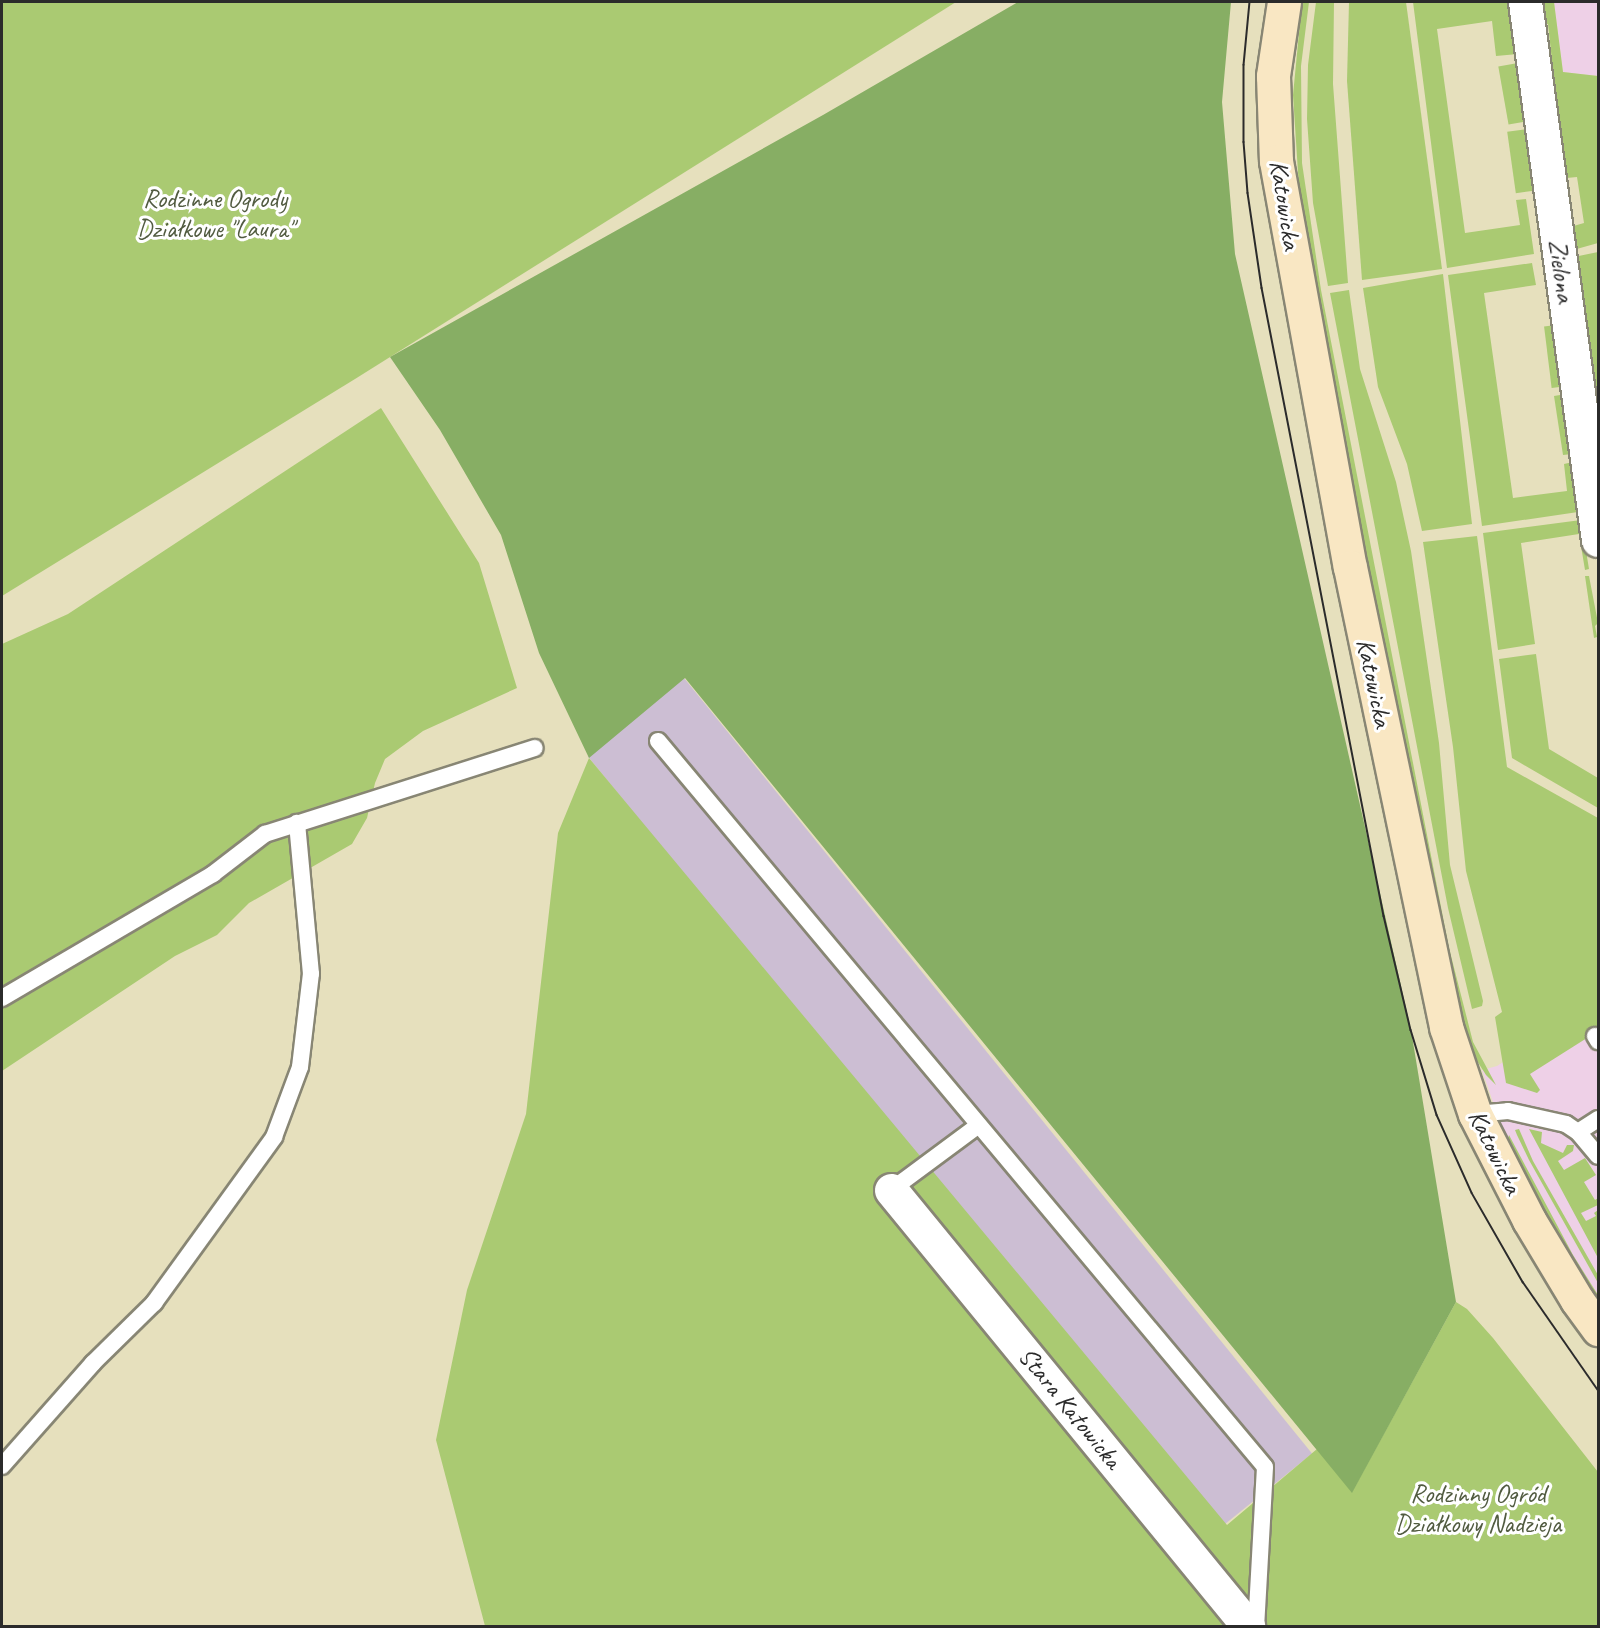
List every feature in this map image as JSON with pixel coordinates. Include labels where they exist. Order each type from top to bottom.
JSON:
[{"type":"main road","name":"Katowicka","points":[[1284,2],[1273,76],[1276,161],[1350,567],[1443,1016],[1475,1114],[1528,1220],[1577,1300],[1599,1329]]},
{"type":"street","name":"Zielona","points":[[1525,2],[1594,472],[1599,540]]},
{"type":"street","name":"Stara Katowicka","points":[[891,1190],[1248,1626]]},
{"type":"lane","points":[[658,741],[1265,1467],[1256,1626]]},
{"type":"lane","points":[[2,998],[213,874],[265,834],[535,748]]},
{"type":"lane","points":[[2,1466],[93,1363],[154,1303],[274,1137],[300,1067],[311,974],[297,823]]},
{"type":"lane","points":[[1475,1114],[1496,1111],[1525,1114],[1566,1124],[1578,1132],[1599,1156]]},
{"type":"lane","points":[[1578,1132],[1599,1119]]},
{"type":"lane","points":[[891,1190],[980,1125]]},
{"type":"shaded area","points":[[1554,2],[1598,2],[1598,76],[1563,72]]},
{"type":"shaded area","points":[[684,678],[1312,1454],[1216,1532],[588,756]]},
{"type":"shaded area","points":[[1598,1002],[1598,1299],[1514,1164],[1482,1070],[1497,1066]]},
{"type":"green space","name":"Rodzinne Ogrody Działkowe \"Laura\"","points":[[2,2],[956,2],[355,379],[2,596]]},
{"type":"green space","points":[[1018,2],[1231,2],[1222,102],[1235,254],[1411,1030],[1456,1302],[1352,1493],[685,678],[589,758],[539,653],[501,535],[440,430],[390,357],[823,115]]},
{"type":"green space","points":[[1302,2],[1309,2],[1301,66],[1302,163],[1321,290],[1449,948],[1473,1042],[1496,1085],[1486,1075],[1472,1053],[1457,1010],[1407,768],[1300,203],[1293,95]]},
{"type":"green space","points":[[1316,2],[1334,2],[1333,84],[1348,283],[1328,286],[1313,203],[1307,119],[1308,65]]},
{"type":"green space","points":[[1349,2],[1406,2],[1442,269],[1362,280],[1347,81]]},
{"type":"green space","points":[[1413,2],[1510,2],[1518,54],[1496,56],[1492,21],[1437,29],[1465,233],[1520,225],[1516,200],[1526,199],[1534,254],[1447,268]]},
{"type":"green space","points":[[1535,2],[1554,2],[1563,72],[1598,76],[1598,243],[1566,252],[1570,227],[1584,223],[1577,177],[1556,179],[1544,63],[1552,61],[1548,24],[1536,24]]},
{"type":"green space","points":[[1518,63],[1528,121],[1509,125],[1498,66]]},
{"type":"green space","points":[[1527,129],[1536,190],[1516,193],[1507,132]]},
{"type":"green space","points":[[1598,252],[1598,420],[1578,271],[1569,258]]},
{"type":"green space","points":[[1532,263],[1536,285],[1484,293],[1513,498],[1567,491],[1564,464],[1573,462],[1578,512],[1482,526],[1448,275]]},
{"type":"green space","points":[[1443,274],[1472,524],[1422,531],[1407,464],[1378,387],[1363,288]]},
{"type":"green space","points":[[1349,290],[1360,369],[1396,482],[1411,551],[1439,743],[1450,865],[1483,1001],[1482,1006],[1472,1009],[1448,908],[1330,293]]},
{"type":"green space","points":[[1556,325],[1564,387],[1552,388],[1544,326]]},
{"type":"green space","points":[[1566,394],[1572,454],[1563,455],[1554,396]]},
{"type":"green space","points":[[381,408],[479,563],[517,688],[423,731],[385,759],[375,783],[367,818],[352,844],[249,903],[217,935],[175,956],[2,1071],[2,644],[68,614]]},
{"type":"green space","points":[[1581,520],[1589,569],[1585,570],[1579,534],[1521,543],[1535,644],[1498,650],[1483,533]]},
{"type":"green space","points":[[1477,536],[1507,767],[1598,818],[1598,1031],[1530,1074],[1540,1090],[1537,1093],[1506,1083],[1495,1017],[1502,1012],[1466,871],[1453,747],[1423,542]]},
{"type":"green space","points":[[1585,576],[1589,576],[1598,623],[1595,626],[1597,637],[1594,638]]},
{"type":"green space","points":[[1536,654],[1549,749],[1598,778],[1598,808],[1512,758],[1499,659]]},
{"type":"green space","name":"Rodzinny Ogród Działkowy Nadzieja","points":[[589,758],[1227,1525],[1317,1449],[1352,1492],[1456,1302],[1467,1309],[1493,1338],[1598,1472],[1598,1626],[485,1626],[436,1440],[467,1290],[526,1114],[558,833]]},
{"type":"green space","points":[[1519,1129],[1533,1161],[1598,1275],[1598,1283],[1529,1160],[1515,1130]]},
{"type":"green space","points":[[1529,1129],[1542,1132],[1541,1143],[1563,1153],[1567,1145],[1574,1145],[1573,1151],[1558,1161],[1564,1170],[1585,1158],[1596,1175],[1584,1182],[1595,1200],[1598,1198],[1598,1205],[1581,1213],[1586,1221],[1596,1216],[1594,1213],[1598,1210],[1598,1258]]},
{"type":"green space","points":[[1509,1135],[1573,1255],[1598,1295],[1598,1302],[1567,1256],[1534,1199],[1507,1144]]},
{"type":"tram line","points":[[1250,2],[1244,65],[1244,142],[1248,193],[1262,288],[1384,916],[1411,1030],[1437,1115],[1472,1193],[1523,1282],[1598,1390]]}]
